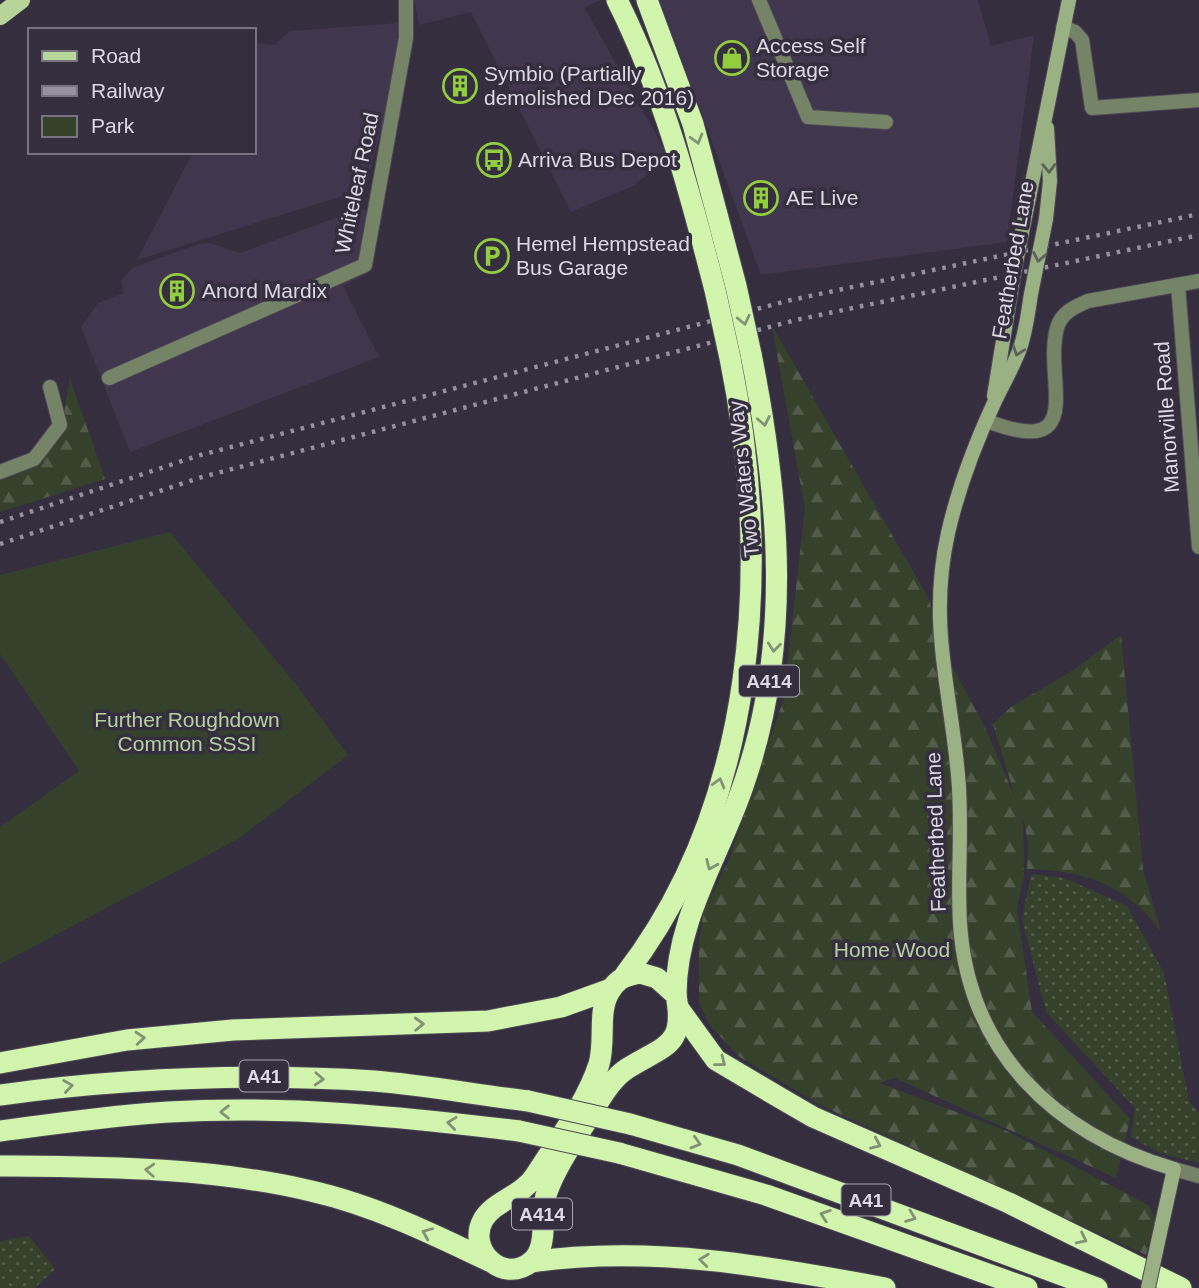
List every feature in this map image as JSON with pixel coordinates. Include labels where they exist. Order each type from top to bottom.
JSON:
[{"type":"highway","name":"Two Waters Way","points":[[647,0],[692,124],[741,356],[768,439],[776,515],[778,569],[773,654],[762,720],[743,789],[685,926],[678,950],[677,1002]]},
{"type":"highway","name":"Two Waters Way","points":[[619,4],[661,99],[726,288]]},
{"type":"highway","name":"Two Waters Way","points":[[618,982],[653,938],[700,839],[733,731],[748,644],[753,583],[741,356]]},
{"type":"highway","points":[[0,1063],[127,1040],[233,1030],[488,1021],[561,1007],[640,973],[657,978],[677,1002],[716,1060],[782,1100],[813,1117],[1009,1203],[1181,1288]]},
{"type":"highway","name":"A414","points":[[489,1261],[480,1248],[478,1232],[485,1217],[529,1186],[591,1085],[605,1038],[603,1004],[618,982]]},
{"type":"highway","name":"A414","points":[[531,1262],[539,1251],[546,1192],[609,1085],[625,1070],[662,1051],[675,1039],[679,1026],[677,1002]]},
{"type":"highway","name":"A41","points":[[0,1095],[99,1082],[254,1076],[377,1082],[528,1101],[630,1124],[751,1159],[1097,1288]]},
{"type":"highway","name":"A41","points":[[0,1132],[170,1112],[239,1111],[348,1114],[519,1131],[619,1153],[766,1195],[1027,1288]]},
{"type":"highway","points":[[0,1166],[178,1171],[312,1191],[374,1211],[509,1269],[531,1262],[614,1254],[699,1259],[885,1288]]},
{"type":"main road","points":[[0,16],[22,0]]},
{"type":"street","name":"Whiteleaf Road","points":[[109,378],[365,265],[406,37],[406,0]]},
{"type":"street","points":[[759,0],[808,117],[886,122]]},
{"type":"street","name":"Featherbed Lane","points":[[993,405],[1034,164],[1069,0]]},
{"type":"street","points":[[1063,27],[1075,32],[1082,40],[1092,108],[1199,100]]},
{"type":"street","name":"Featherbed Lane","points":[[1046,117],[1050,181],[1046,219],[1020,347],[993,405],[953,512],[937,608],[941,659],[959,779],[960,924],[969,978],[988,1028],[1001,1049],[1044,1101],[1090,1135],[1129,1154],[1174,1169]]},
{"type":"street","points":[[988,421],[1022,432],[1039,430],[1049,423],[1057,403],[1057,326],[1071,307],[1088,301],[1199,281]]},
{"type":"street","points":[[1180,284],[1199,288]]},
{"type":"street","name":"Manorville Road","points":[[1180,284],[1199,547]]},
{"type":"street","points":[[0,472],[34,459],[60,425],[50,387]]},
{"type":"street","points":[[1148,1288],[1174,1169],[1199,1176]]},
{"type":"shaded area","points":[[414,0],[601,0],[584,7],[669,157],[633,186],[571,212],[471,12],[419,25]]},
{"type":"shaded area","points":[[660,0],[978,0],[991,46],[1034,35],[1007,242],[761,275]]},
{"type":"shaded area","points":[[398,23],[396,76],[365,189],[137,260],[192,154],[256,154],[256,43],[275,45],[290,31]]},
{"type":"shaded area","points":[[360,209],[383,215],[371,271],[343,286],[379,357],[130,452],[81,327],[98,303],[124,293],[121,281],[132,268],[199,244],[210,243],[240,253]]},
{"type":"green space","name":"Home Wood","points":[[772,326],[930,601],[935,635],[985,727],[1016,800],[993,724],[1011,707],[1075,669],[1121,635],[1143,869],[1161,932],[1134,902],[1103,883],[1068,873],[1027,869],[1028,842],[1023,817],[1024,876],[1017,909],[1032,1012],[1130,1119],[1116,1178],[895,1078],[879,1083],[1007,1131],[1150,1206],[1155,1221],[1146,1255],[822,1106],[738,1056],[710,1025],[699,1003],[699,940],[704,910],[728,862],[783,701],[805,509]]},
{"type":"green space","points":[[70,379],[105,479],[0,512],[0,476],[60,434]]},
{"type":"green space","name":"Further Roughdown Common SSSI","points":[[170,532],[298,687],[348,755],[238,839],[0,964],[0,827],[79,771],[0,654],[0,575]]},
{"type":"green space","points":[[1031,874],[1064,878],[1127,906],[1164,973],[1189,1101],[1199,1113],[1199,1163],[1159,1153],[1131,1137],[1135,1108],[1046,1012],[1022,919]]},
{"type":"green space","points":[[29,1236],[55,1269],[35,1288],[0,1288],[0,1241]]},
{"type":"railway","points":[[0,522],[197,456],[791,300],[1199,214]]},
{"type":"railway","points":[[0,544],[202,477],[796,320],[1199,235]]},
{"type":"place","name":"Access Self Storage","points":[[732,58]]},
{"type":"place","name":"Symbio (Partially demolished Dec 2016)","points":[[460,86]]},
{"type":"place","name":"Arriva Bus Depot","points":[[494,160]]},
{"type":"place","name":"AE Live","points":[[761,198]]},
{"type":"place","name":"Hemel Hempstead Bus Garage","points":[[492,256]]},
{"type":"place","name":"Anord Mardix","points":[[177,291]]}]
